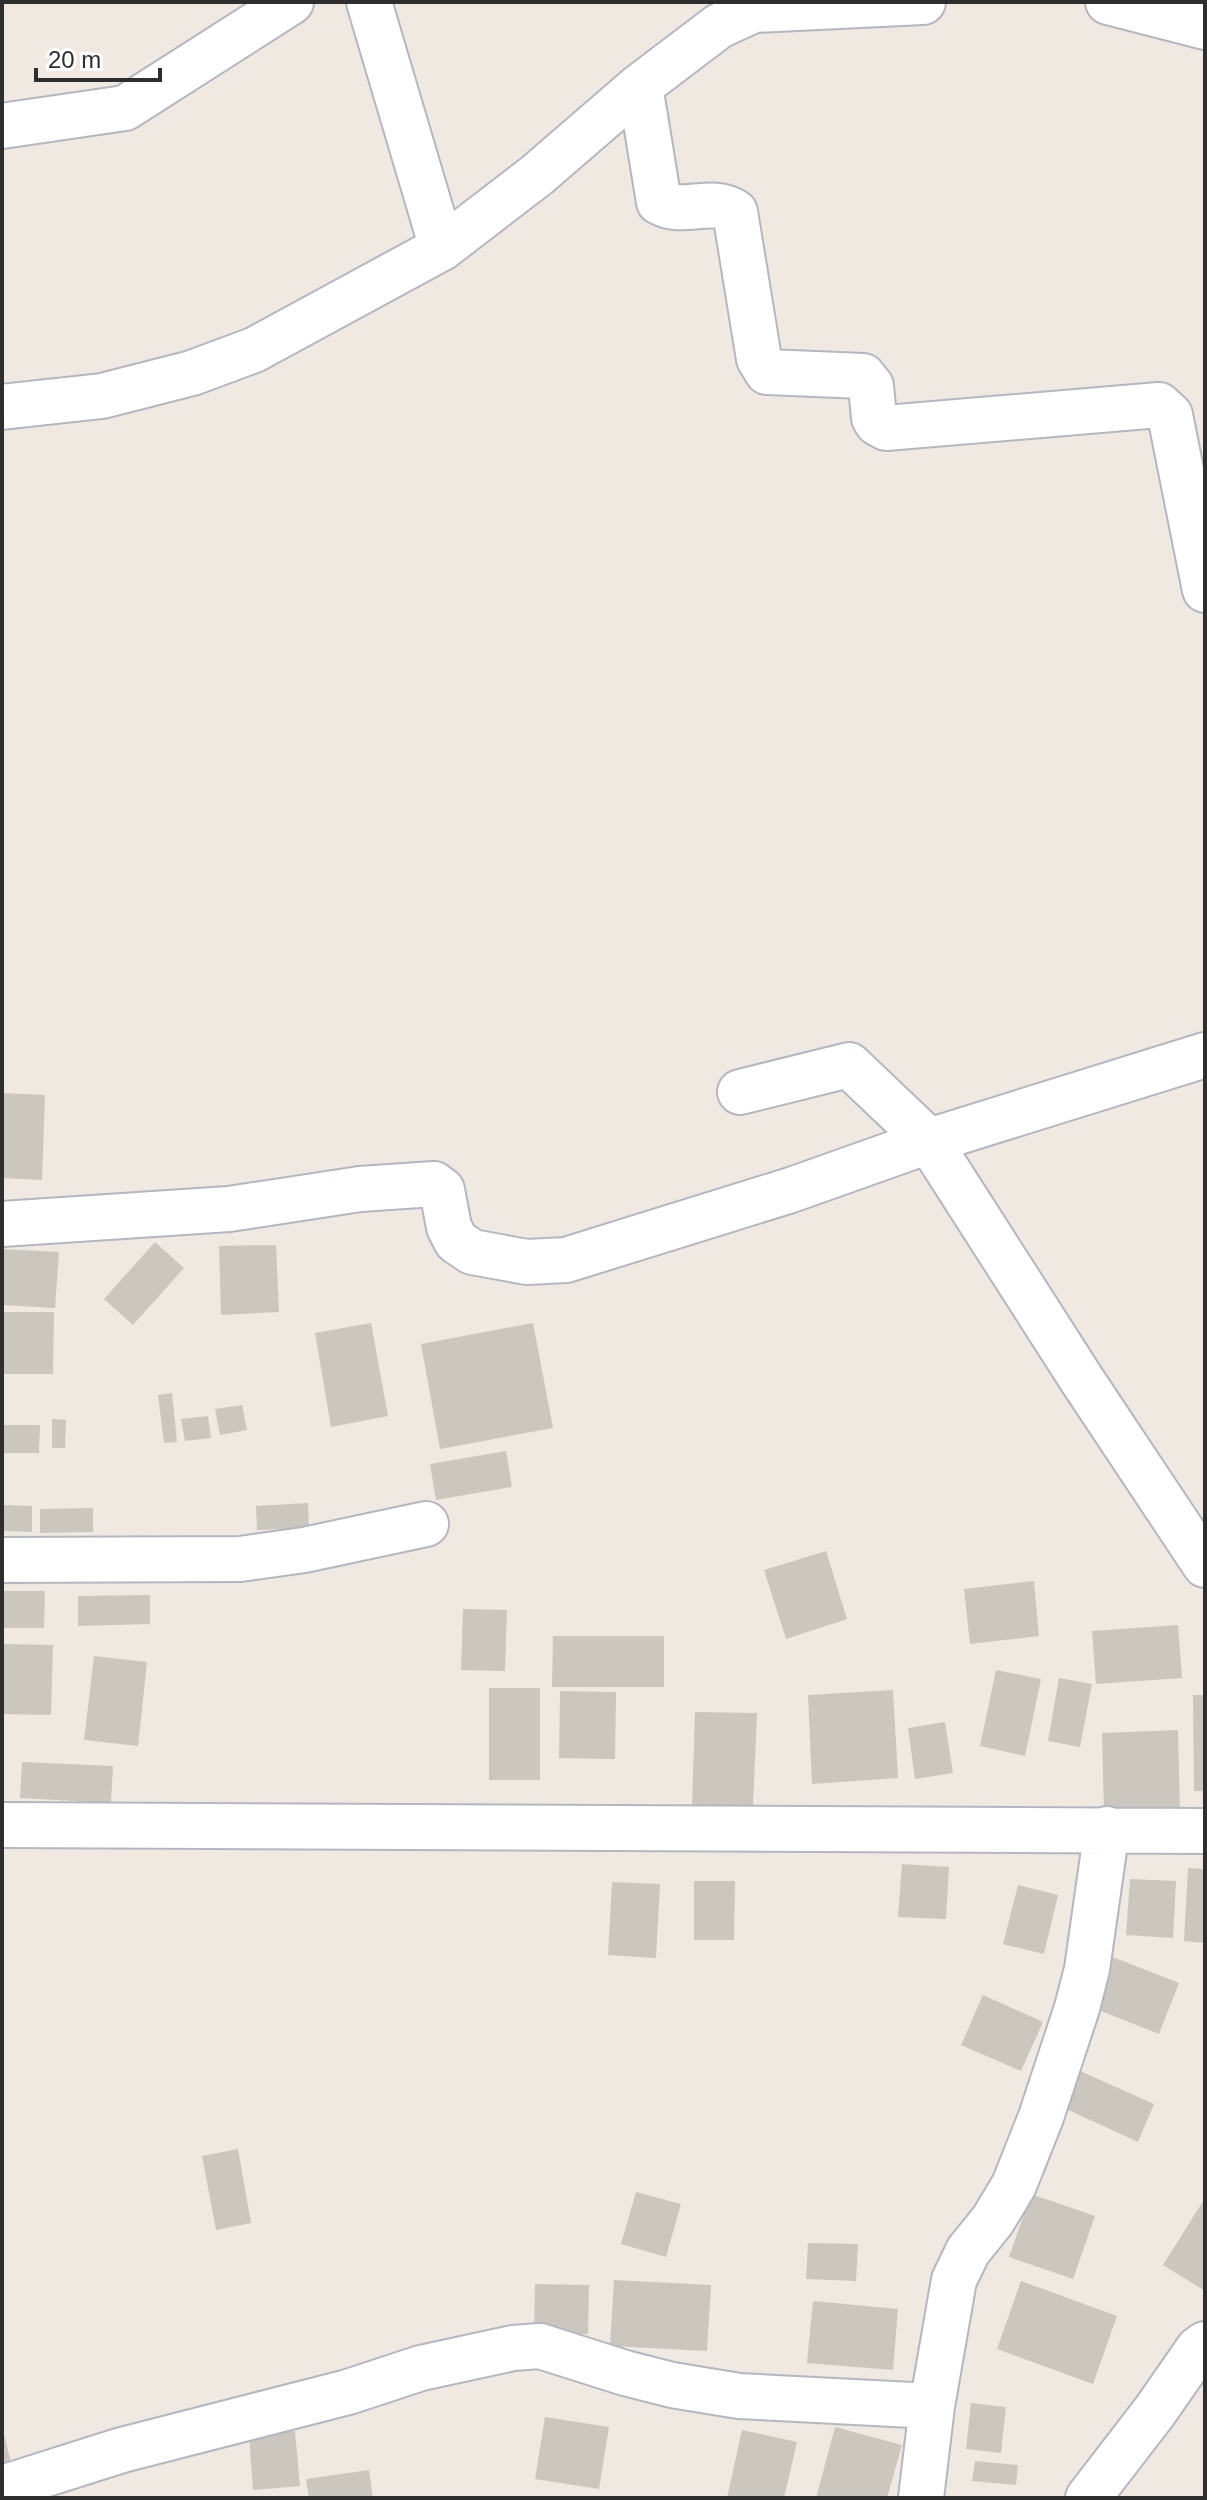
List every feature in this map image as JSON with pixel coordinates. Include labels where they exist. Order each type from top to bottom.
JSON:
[{"type":"street","points":[[2,126],[125,108],[291,2]]},
{"type":"street","points":[[369,2],[442,248]]},
{"type":"street","points":[[2,407],[102,396],[192,373],[254,350],[442,248],[537,175],[640,86],[719,26],[753,6],[923,2]]},
{"type":"street","points":[[1108,2],[1205,27]]},
{"type":"street","points":[[640,86],[659,202],[672,207],[720,205],[735,212],[759,359],[767,372],[863,376],[871,386],[874,418],[886,428],[1159,405],[1170,415],[1205,590]]},
{"type":"street","points":[[2,1224],[229,1209],[360,1189],[434,1184],[442,1190],[449,1227],[456,1241],[472,1252],[527,1262],[566,1260],[791,1190],[929,1141],[1205,1055]]},
{"type":"street","points":[[740,1092],[849,1065],[929,1141],[1205,1565]]},
{"type":"street","points":[[2,1560],[240,1559],[304,1550],[426,1524]]},
{"type":"street","points":[[2,1825],[1205,1831]]},
{"type":"street","points":[[921,2498],[932,2406],[954,2280],[968,2251],[993,2220],[1014,2185],[1041,2117],[1087,1969],[1107,1829]]},
{"type":"street","points":[[1088,2498],[1198,2349],[1205,2344]]},
{"type":"street","points":[[2,2488],[122,2450],[348,2392],[421,2368],[513,2348],[540,2346],[648,2379],[739,2396],[932,2406]]},
{"type":"building","points":[[2,1093],[45,1095],[42,1180],[2,1178]]},
{"type":"building","points":[[155,1242],[184,1268],[133,1325],[104,1299]]},
{"type":"building","points":[[276,1245],[279,1312],[221,1315],[219,1246]]},
{"type":"building","points":[[2,1249],[59,1252],[55,1308],[2,1305]]},
{"type":"building","points":[[2,1312],[54,1312],[53,1374],[2,1374]]},
{"type":"building","points":[[371,1323],[388,1416],[331,1427],[315,1333]]},
{"type":"building","points":[[533,1323],[553,1428],[440,1449],[421,1344]]},
{"type":"building","points":[[172,1393],[177,1442],[164,1443],[158,1395]]},
{"type":"building","points":[[242,1405],[247,1430],[220,1435],[215,1409]]},
{"type":"building","points":[[208,1416],[211,1438],[185,1441],[181,1419]]},
{"type":"building","points":[[52,1419],[66,1420],[65,1448],[52,1448]]},
{"type":"building","points":[[2,1425],[40,1425],[39,1453],[2,1453]]},
{"type":"building","points":[[506,1451],[512,1487],[436,1500],[430,1464]]},
{"type":"building","points":[[308,1503],[309,1528],[257,1530],[256,1506]]},
{"type":"building","points":[[2,1505],[32,1506],[32,1532],[2,1531]]},
{"type":"building","points":[[93,1508],[93,1532],[40,1533],[40,1509]]},
{"type":"building","points":[[826,1551],[847,1619],[786,1639],[764,1570]]},
{"type":"building","points":[[1034,1581],[1039,1636],[970,1644],[964,1589]]},
{"type":"building","points":[[2,1591],[45,1591],[44,1628],[2,1628]]},
{"type":"building","points":[[150,1595],[150,1624],[78,1626],[78,1596]]},
{"type":"building","points":[[463,1609],[507,1610],[505,1671],[461,1670]]},
{"type":"building","points":[[1178,1625],[1182,1678],[1096,1684],[1092,1631]]},
{"type":"building","points":[[553,1636],[664,1636],[664,1687],[552,1687]]},
{"type":"building","points":[[2,1644],[53,1645],[51,1715],[2,1714]]},
{"type":"building","points":[[94,1656],[147,1662],[138,1746],[84,1740]]},
{"type":"building","points":[[996,1670],[1041,1679],[1025,1756],[980,1746]]},
{"type":"building","points":[[1059,1678],[1092,1684],[1080,1747],[1048,1741]]},
{"type":"building","points":[[489,1688],[540,1688],[540,1780],[489,1780]]},
{"type":"building","points":[[893,1690],[898,1778],[812,1784],[808,1695]]},
{"type":"building","points":[[560,1691],[616,1692],[615,1759],[559,1758]]},
{"type":"building","points":[[1193,1695],[1205,1695],[1205,1791],[1194,1791]]},
{"type":"building","points":[[695,1712],[757,1713],[753,1807],[692,1806]]},
{"type":"building","points":[[945,1722],[953,1773],[915,1779],[908,1728]]},
{"type":"building","points":[[1178,1730],[1180,1812],[1104,1815],[1102,1733]]},
{"type":"building","points":[[22,1762],[113,1766],[111,1803],[20,1798]]},
{"type":"building","points":[[902,1864],[949,1867],[946,1919],[898,1917]]},
{"type":"building","points":[[1188,1868],[1205,1869],[1205,1943],[1184,1941]]},
{"type":"building","points":[[1130,1879],[1176,1881],[1173,1938],[1126,1935]]},
{"type":"building","points":[[694,1881],[735,1881],[734,1940],[694,1940]]},
{"type":"building","points":[[612,1882],[660,1884],[656,1958],[608,1955]]},
{"type":"building","points":[[1018,1885],[1058,1895],[1044,1954],[1003,1944]]},
{"type":"building","points":[[1105,1954],[1179,1983],[1159,2034],[1086,2005]]},
{"type":"building","points":[[983,1995],[1043,2022],[1021,2071],[961,2045]]},
{"type":"building","points":[[1080,2071],[1154,2104],[1138,2142],[1064,2108]]},
{"type":"building","points":[[238,2149],[251,2223],[216,2230],[202,2156]]},
{"type":"building","points":[[636,2192],[681,2204],[666,2257],[621,2244]]},
{"type":"building","points":[[1031,2194],[1095,2216],[1073,2279],[1009,2257]]},
{"type":"building","points":[[1205,2198],[1205,2291],[1163,2265]]},
{"type":"building","points":[[808,2243],[858,2244],[856,2281],[806,2279]]},
{"type":"building","points":[[614,2280],[711,2285],[707,2351],[610,2346]]},
{"type":"building","points":[[1021,2281],[1117,2316],[1093,2384],[997,2349]]},
{"type":"building","points":[[535,2284],[589,2285],[588,2334],[534,2333]]},
{"type":"building","points":[[813,2301],[898,2309],[893,2370],[807,2363]]},
{"type":"building","points":[[971,2403],[1006,2407],[1001,2453],[966,2449]]},
{"type":"building","points":[[545,2417],[609,2427],[599,2489],[535,2479]]},
{"type":"building","points":[[2,2427],[11,2462],[2,2464]]},
{"type":"building","points":[[835,2427],[902,2445],[887,2498],[816,2498]]},
{"type":"building","points":[[742,2430],[797,2442],[784,2498],[727,2498]]},
{"type":"building","points":[[295,2431],[300,2486],[253,2490],[249,2435]]},
{"type":"building","points":[[975,2461],[1018,2465],[1016,2485],[972,2481]]},
{"type":"building","points":[[369,2470],[373,2498],[309,2498],[306,2479]]}]
